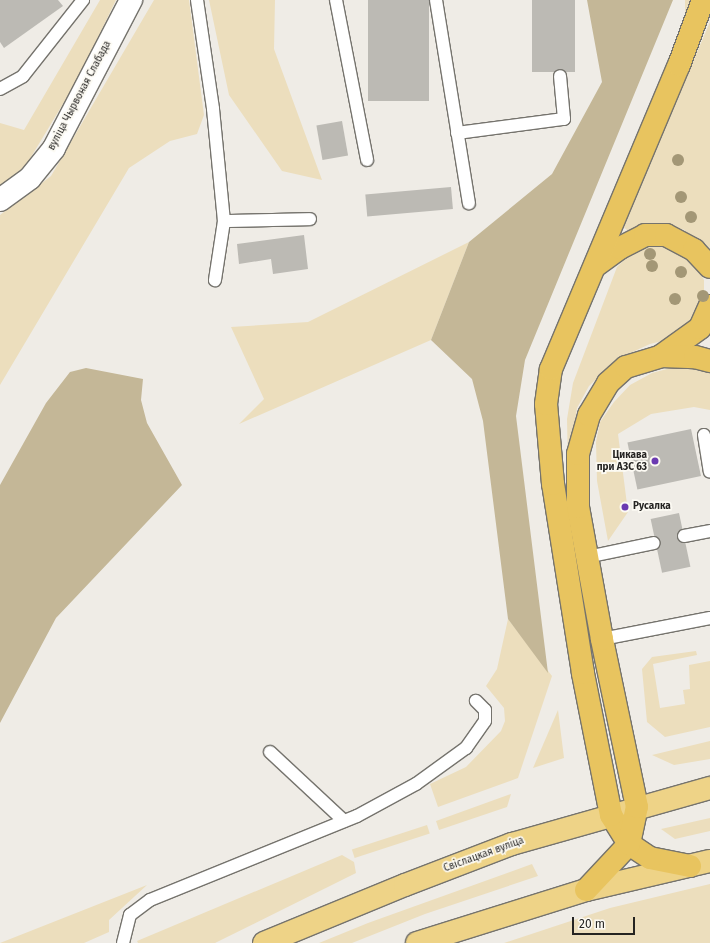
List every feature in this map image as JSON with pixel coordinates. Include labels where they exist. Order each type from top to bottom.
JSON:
[{"type":"highway","points":[[700,863],[650,858],[629,844],[611,815],[581,665],[553,484],[546,404],[551,369],[679,65],[703,0]]},
{"type":"highway","points":[[595,266],[620,248],[645,235],[666,235],[694,250],[710,267]]},
{"type":"highway","points":[[586,890],[629,844],[637,807],[586,557],[578,507],[578,454],[589,415],[608,383],[626,367],[661,356],[700,328],[710,306]]},
{"type":"highway","points":[[661,356],[695,357],[710,361]]},
{"type":"main road","name":"Свіслацкая вуліца","points":[[264,943],[405,885],[512,844],[637,807],[710,788]]},
{"type":"main road","points":[[417,943],[586,890],[700,863]]},
{"type":"street","name":"вуліца Чырвоная Слабада","points":[[0,200],[30,178],[54,148],[130,0]]},
{"type":"lane","points":[[0,89],[23,76],[83,0]]},
{"type":"lane","points":[[197,0],[212,102],[224,221],[215,280]]},
{"type":"lane","points":[[336,0],[367,160]]},
{"type":"lane","points":[[436,0],[469,203]]},
{"type":"lane","points":[[457,133],[564,119],[560,76]]},
{"type":"lane","points":[[224,221],[310,219]]},
{"type":"lane","points":[[704,435],[710,472]]},
{"type":"lane","points":[[684,536],[710,531]]},
{"type":"lane","points":[[586,557],[654,543]]},
{"type":"lane","points":[[602,639],[710,618]]},
{"type":"lane","points":[[123,943],[130,915],[150,900],[344,821],[416,784],[466,748],[485,721],[485,710],[476,701]]},
{"type":"lane","points":[[270,752],[344,821]]},
{"type":"shaded area","points":[[100,0],[116,0],[78,79],[28,162],[0,191],[0,123],[24,130]]},
{"type":"shaded area","points":[[154,0],[189,0],[204,115],[197,134],[170,141],[129,168],[0,385],[0,215],[51,176]]},
{"type":"shaded area","points":[[209,0],[275,0],[274,49],[322,180],[282,171],[229,95]]},
{"type":"shaded area","points":[[587,0],[673,0],[525,360],[516,416],[548,673],[508,619],[483,421],[472,379],[431,340],[469,242],[552,174],[602,82]]},
{"type":"shaded area","points":[[685,0],[694,0],[694,391],[685,391]]},
{"type":"shaded area","points":[[710,22],[710,248],[685,230],[670,226],[632,234],[622,226]]},
{"type":"shaded area","points":[[469,242],[431,340],[239,424],[264,399],[231,327],[308,322]]},
{"type":"shaded area","points":[[667,246],[692,258],[704,280],[704,303],[696,320],[666,340],[650,344],[617,359],[589,386],[577,408],[568,467],[567,419],[573,383],[617,267],[630,254],[639,248]]},
{"type":"shaded area","points":[[678,366],[710,373],[710,410],[694,407],[651,414],[618,434],[628,512],[608,541],[597,481],[596,442],[600,422],[614,402],[630,385],[652,373]]},
{"type":"shaded area","points":[[86,368],[143,379],[141,400],[147,423],[182,485],[56,618],[0,723],[0,485],[46,403],[70,372]]},
{"type":"shaded area","points":[[508,619],[552,676],[518,778],[438,807],[430,784],[466,767],[501,731],[505,721],[504,708],[486,686],[497,669]]},
{"type":"shaded area","points":[[696,651],[697,655],[653,664],[660,708],[685,704],[683,690],[690,689],[689,665],[710,661],[710,727],[665,737],[647,722],[642,669],[652,657]]},
{"type":"shaded area","points":[[558,710],[564,758],[533,768]]},
{"type":"shaded area","points":[[710,741],[710,759],[674,765],[652,755]]},
{"type":"shaded area","points":[[511,794],[507,807],[439,830],[436,821]]},
{"type":"shaded area","points":[[710,818],[710,831],[675,839],[661,829]]},
{"type":"shaded area","points":[[427,825],[430,834],[355,858],[352,849]]},
{"type":"shaded area","points":[[342,855],[354,862],[356,873],[215,943],[138,943],[137,941]]},
{"type":"shaded area","points":[[532,864],[538,876],[425,914],[352,943],[319,943],[368,923]]},
{"type":"shaded area","points":[[710,884],[710,943],[504,943],[610,908]]},
{"type":"shaded area","points":[[147,885],[109,920],[109,932],[84,943],[0,943]]},
{"type":"building","points":[[0,0],[58,0],[63,6],[4,48],[0,42]]},
{"type":"building","points":[[368,0],[429,0],[429,101],[368,101]]},
{"type":"building","points":[[532,0],[575,0],[575,72],[532,72]]},
{"type":"building","points":[[342,121],[348,155],[322,160],[316,126]]},
{"type":"building","points":[[451,187],[453,209],[367,216],[365,194]]},
{"type":"building","points":[[304,235],[308,269],[273,274],[271,259],[239,264],[237,244]]},
{"type":"building","points":[[691,429],[701,476],[637,489],[627,443]]},
{"type":"building","points":[[679,513],[690,567],[662,573],[651,519]]},
{"type":"place","name":"Цикава при АЗС 63","points":[[655,461]]},
{"type":"place","name":"Русалка","points":[[625,507]]}]
